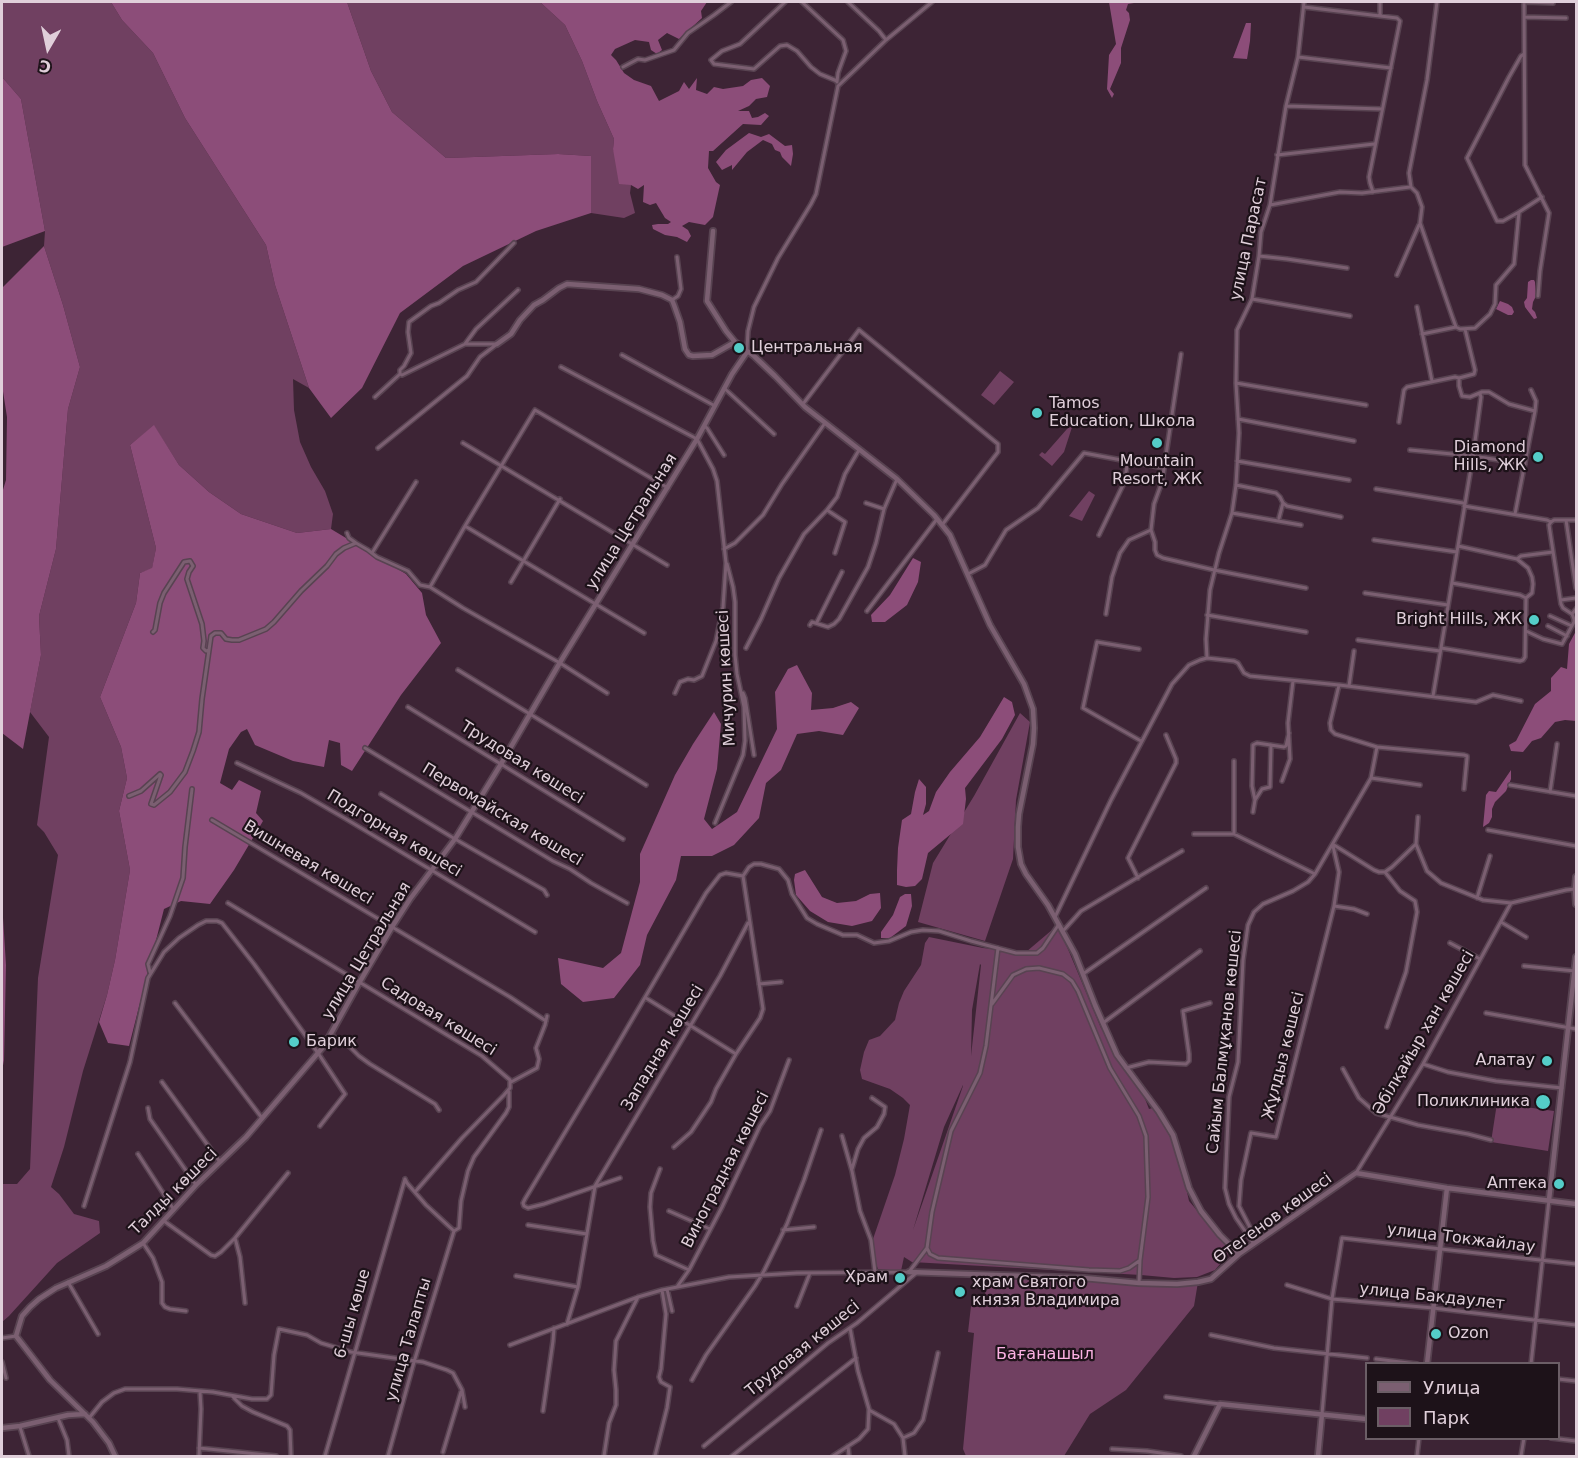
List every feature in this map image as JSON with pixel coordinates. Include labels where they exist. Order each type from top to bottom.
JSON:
[{"type":"street","points":[[623,67],[638,60],[645,60],[674,50],[688,33],[731,2]]},
{"type":"street","points":[[784,2],[740,44],[722,51],[711,60],[714,64],[754,69],[780,46],[788,45],[820,74],[837,84],[932,2]]},
{"type":"street","name":"улица Цетральная","points":[[318,1053],[331,1035],[392,927],[472,812],[560,663],[668,488],[724,388],[747,352],[748,331],[754,307],[778,258],[816,195],[838,73],[846,51],[843,40],[802,2]]},
{"type":"street","points":[[848,2],[886,40]]},
{"type":"street","points":[[1303,2],[1304,7],[1397,18],[1400,21],[1369,177],[1373,192]]},
{"type":"street","points":[[1380,2],[1380,16]]},
{"type":"street","points":[[1397,275],[1420,224],[1421,200],[1411,187],[1409,173],[1427,80],[1437,2]]},
{"type":"street","points":[[1538,296],[1549,213],[1525,165],[1524,17],[1525,2],[1553,3]]},
{"type":"street","name":"улица Парасат","points":[[1207,658],[1207,615],[1214,570],[1232,513],[1236,485],[1239,433],[1236,383],[1237,330],[1252,299],[1261,232],[1270,205],[1286,106],[1298,57],[1304,7]]},
{"type":"street","points":[[1524,17],[1566,18]]},
{"type":"street","points":[[1525,54],[1521,56],[1509,77],[1467,158],[1497,221],[1503,221],[1542,197]]},
{"type":"street","points":[[1298,57],[1391,68]]},
{"type":"street","points":[[1286,106],[1382,109]]},
{"type":"street","points":[[1277,155],[1375,144]]},
{"type":"street","points":[[1270,205],[1340,192],[1373,192],[1411,187]]},
{"type":"street","points":[[1422,334],[1456,327],[1475,328],[1490,314],[1495,304],[1496,285],[1514,264],[1519,212]]},
{"type":"street","points":[[1420,224],[1456,327]]},
{"type":"street","points":[[713,231],[707,301],[726,331],[802,404],[897,479],[938,519],[950,535],[990,625],[1027,690],[1033,709],[1034,736],[1019,814],[1018,852],[1026,874],[1063,931],[1117,1055],[1173,1135],[1189,1188],[1201,1211],[1239,1254]]},
{"type":"street","points":[[375,397],[400,374],[400,370],[411,353],[409,322],[430,306],[476,282],[514,243]]},
{"type":"street","points":[[1259,256],[1347,268]]},
{"type":"street","points":[[672,300],[678,296],[681,289],[677,257]]},
{"type":"street","points":[[378,448],[467,376],[480,357],[511,334],[519,320],[534,305],[567,284],[639,289],[672,300],[685,349],[689,355],[712,355],[735,342]]},
{"type":"street","points":[[465,344],[476,328],[518,290]]},
{"type":"street","points":[[1252,299],[1350,316]]},
{"type":"street","points":[[1417,307],[1432,381]]},
{"type":"street","points":[[1399,422],[1404,390],[1407,387],[1474,374],[1465,329]]},
{"type":"street","points":[[802,404],[859,330],[998,444],[998,452],[942,525]]},
{"type":"street","points":[[400,374],[465,344],[497,344]]},
{"type":"street","points":[[1181,354],[1162,482],[1154,504],[1151,530],[1155,550],[1163,558],[1306,588]]},
{"type":"street","points":[[622,355],[715,406]]},
{"type":"street","points":[[561,367],[697,439],[713,469],[717,481],[726,563],[723,607],[716,641],[702,676],[680,682],[675,693]]},
{"type":"street","points":[[1460,378],[1459,386],[1462,396],[1470,397],[1486,391],[1509,404],[1535,411]]},
{"type":"street","points":[[1236,383],[1366,405]]},
{"type":"street","points":[[724,388],[774,434]]},
{"type":"street","points":[[1515,514],[1535,411],[1536,401],[1532,390]]},
{"type":"street","points":[[1432,696],[1473,456],[1480,393]]},
{"type":"street","points":[[430,587],[535,410],[668,488]]},
{"type":"street","points":[[1238,419],[1354,441]]},
{"type":"street","points":[[724,549],[735,543],[763,515],[825,422]]},
{"type":"street","points":[[704,426],[724,455]]},
{"type":"street","points":[[463,442],[667,565]]},
{"type":"street","points":[[746,648],[779,578],[804,534],[837,496],[845,474],[859,450]]},
{"type":"street","points":[[1410,450],[1525,464]]},
{"type":"street","points":[[967,574],[983,567],[1006,530],[1038,508],[1084,453],[1164,468]]},
{"type":"street","points":[[1099,535],[1124,483],[1128,461]]},
{"type":"street","points":[[1237,461],[1349,480]]},
{"type":"street","points":[[810,626],[812,622],[817,622],[828,627],[839,619],[868,567],[884,508],[897,479]]},
{"type":"street","points":[[372,553],[416,482]]},
{"type":"street","points":[[1236,485],[1276,493],[1287,506],[1341,517]]},
{"type":"street","points":[[1376,489],[1551,522],[1576,520]]},
{"type":"street","points":[[511,582],[560,499]]},
{"type":"street","points":[[1279,518],[1283,503]]},
{"type":"street","points":[[866,504],[884,508]]},
{"type":"street","points":[[827,510],[845,522],[835,553]]},
{"type":"street","points":[[1232,513],[1301,525]]},
{"type":"street","points":[[867,611],[938,519]]},
{"type":"street","points":[[1566,520],[1576,588]]},
{"type":"street","points":[[1526,631],[1559,645],[1564,642],[1574,619],[1572,614],[1563,608],[1561,600],[1549,529],[1551,522]]},
{"type":"street","points":[[465,526],[644,633]]},
{"type":"street","points":[[1106,614],[1112,577],[1120,553],[1129,540],[1151,530]]},
{"type":"street","points":[[347,533],[349,538],[384,562],[408,571],[420,585],[430,587],[607,693]]},
{"type":"street","points":[[1374,540],[1457,552]]},
{"type":"street","points":[[129,796],[141,791],[160,774],[151,804],[154,805],[170,792],[185,772],[194,752],[199,732],[211,636],[221,633],[226,639],[232,640],[251,636],[266,629],[336,554],[356,543]]},
{"type":"street","points":[[1458,546],[1517,559],[1528,568],[1532,577],[1532,593],[1526,598]]},
{"type":"street","points":[[1517,559],[1521,556],[1553,552]]},
{"type":"street","points":[[153,632],[164,593],[184,562],[190,561],[193,566],[187,579],[202,624],[203,648],[206,651],[210,650]]},
{"type":"street","name":"Мичурин көшесі","points":[[716,823],[743,755],[745,741],[744,708],[735,654],[735,602],[726,563]]},
{"type":"street","points":[[817,622],[842,572]]},
{"type":"street","points":[[1451,583],[1526,598]]},
{"type":"street","points":[[1365,593],[1448,605]]},
{"type":"street","points":[[1358,640],[1520,661],[1525,657],[1526,598]]},
{"type":"street","points":[[1561,600],[1576,598]]},
{"type":"street","points":[[1572,614],[1576,609]]},
{"type":"street","points":[[1207,615],[1306,633]]},
{"type":"street","points":[[1550,616],[1572,626]]},
{"type":"street","points":[[1548,626],[1567,636]]},
{"type":"street","points":[[1139,649],[1097,642],[1083,708],[1142,741]]},
{"type":"street","points":[[1349,686],[1354,651]]},
{"type":"street","points":[[1055,917],[1111,800],[1172,684],[1189,665],[1207,658],[1234,661],[1244,673],[1250,676],[1476,702],[1493,695],[1521,701]]},
{"type":"street","points":[[458,670],[646,785]]},
{"type":"street","points":[[1282,781],[1290,759],[1288,717],[1293,681]]},
{"type":"street","points":[[1339,685],[1330,726],[1335,734],[1377,747],[1464,755],[1467,759],[1464,789]]},
{"type":"street","points":[[741,689],[745,698],[754,755]]},
{"type":"street","name":"Трудовая көшесі","points":[[408,707],[623,839]]},
{"type":"street","points":[[1253,812],[1255,800],[1252,786],[1253,745],[1257,743],[1286,746],[1289,733]]},
{"type":"street","points":[[1138,878],[1128,858],[1176,763],[1166,735]]},
{"type":"street","points":[[1550,792],[1557,744]]},
{"type":"street","points":[[1255,800],[1262,789],[1270,788],[1271,745]]},
{"type":"street","name":"Сайым Балмұқанов көшесі","points":[[1256,1242],[1236,1218],[1225,1188],[1229,1097],[1238,1062],[1243,960],[1248,925],[1254,912],[1263,904],[1293,891],[1308,882],[1315,874],[1371,778],[1377,747]]},
{"type":"street","name":"Первомайская көшесі","points":[[365,748],[627,903]]},
{"type":"street","points":[[1234,761],[1234,834]]},
{"type":"street","name":"Подгорная көшесі","points":[[237,763],[301,794],[535,932]]},
{"type":"street","points":[[1371,778],[1420,785]]},
{"type":"street","points":[[1510,785],[1576,796]]},
{"type":"street","points":[[150,974],[148,964],[170,916],[183,878],[192,789]]},
{"type":"street","points":[[381,794],[544,890],[547,895]]},
{"type":"street","points":[[1418,817],[1416,844],[1427,871],[1441,883],[1477,898],[1511,903],[1575,889]]},
{"type":"street","name":"Вишневая көшесі","points":[[212,820],[510,997],[546,1021]]},
{"type":"street","points":[[1488,830],[1576,846]]},
{"type":"street","points":[[1194,834],[1234,834],[1315,874]]},
{"type":"street","points":[[1333,844],[1379,872],[1385,872],[1416,844]]},
{"type":"street","name":"Жұлдыз көшесі","points":[[1256,1242],[1239,1206],[1241,1180],[1251,1133],[1276,1137],[1334,906],[1339,872],[1333,844]]},
{"type":"street","points":[[1063,931],[1081,911],[1182,851]]},
{"type":"street","points":[[1477,898],[1490,856]]},
{"type":"street","points":[[674,1147],[691,1132],[711,1102],[716,1089],[763,1010],[743,876],[753,864],[779,869],[788,880],[792,894],[807,918],[843,935],[857,935],[874,943],[889,941],[923,930],[939,931],[1016,953],[1037,953],[1059,924]]},
{"type":"street","points":[[1385,872],[1397,888],[1415,901],[1417,912],[1406,972],[1387,1027]]},
{"type":"street","points":[[620,1178],[544,1204],[528,1208],[523,1203],[716,879],[726,873],[743,876]]},
{"type":"street","points":[[1576,877],[1576,904]]},
{"type":"street","points":[[1083,974],[1206,888]]},
{"type":"street","name":"Садовая көшесі","points":[[228,903],[483,1056],[511,1081]]},
{"type":"street","name":"Әбілқайыр хан көшесі","points":[[1356,1173],[1423,1064],[1511,903]]},
{"type":"street","points":[[1334,906],[1367,914]]},
{"type":"street","points":[[84,1206],[130,1062],[150,974],[164,952],[179,938],[206,921],[222,923],[318,1053],[345,1094],[320,1126]]},
{"type":"street","name":"Западная көшесі","points":[[596,1186],[720,976],[749,921]]},
{"type":"street","points":[[1501,922],[1526,937]]},
{"type":"street","points":[[1450,943],[1480,959]]},
{"type":"street","points":[[510,1345],[638,1297],[729,1277],[762,1274],[909,1272],[927,1248],[932,1212],[951,1131],[980,1073],[986,1046],[998,948]]},
{"type":"street","points":[[1103,1023],[1200,951]]},
{"type":"street","points":[[1531,1362],[1576,957]]},
{"type":"street","points":[[1524,966],[1576,972]]},
{"type":"street","points":[[991,1005],[1013,975],[1026,969],[1039,968],[1063,974],[1075,986],[1110,1068],[1139,1116],[1146,1136],[1148,1197],[1139,1283]]},
{"type":"street","points":[[759,984],[781,982]]},
{"type":"street","points":[[645,998],[736,1054]]},
{"type":"street","points":[[175,1003],[262,1118]]},
{"type":"street","points":[[1126,1068],[1149,1062],[1186,1064],[1189,1061],[1189,1054],[1182,1011],[1210,1003]]},
{"type":"street","points":[[1486,1013],[1576,1029]]},
{"type":"street","points":[[455,1231],[415,1192],[508,1090],[511,1081],[537,1068],[539,1059],[536,1048],[547,1016]]},
{"type":"street","points":[[331,1035],[348,1045],[370,1064],[435,1104],[440,1110]]},
{"type":"street","name":"Талды көшесі","points":[[16,1336],[22,1316],[39,1299],[68,1282],[106,1266],[143,1243],[196,1185],[240,1143],[318,1053]]},
{"type":"street","name":"Виноградная көшесі","points":[[677,1287],[689,1270],[760,1126],[770,1111],[789,1060]]},
{"type":"street","points":[[1423,1064],[1448,1072],[1496,1081],[1562,1088]]},
{"type":"street","points":[[1343,1069],[1359,1098],[1376,1113],[1418,1125],[1491,1140]]},
{"type":"street","points":[[162,1082],[220,1162]]},
{"type":"street","name":"улица Талапты","points":[[388,1456],[414,1362],[455,1231],[459,1226],[461,1201],[468,1171],[474,1157],[509,1107],[508,1090]]},
{"type":"street","points":[[852,1171],[858,1149],[864,1138],[878,1127],[884,1114],[885,1107],[872,1098]]},
{"type":"street","points":[[148,1108],[150,1119],[196,1185]]},
{"type":"street","points":[[692,1380],[706,1355],[762,1274],[807,1173],[820,1130]]},
{"type":"street","points":[[842,1136],[860,1211],[871,1240],[874,1272]]},
{"type":"street","points":[[138,1154],[174,1210]]},
{"type":"street","points":[[660,1169],[651,1193],[650,1207],[656,1256],[689,1270]]},
{"type":"street","points":[[164,1221],[215,1256],[235,1238],[288,1173]]},
{"type":"street","name":"Өтегенов көшесі","points":[[909,1272],[1084,1278],[1139,1283],[1177,1284],[1204,1281],[1221,1272],[1239,1254],[1356,1173],[1447,1188],[1576,1204]]},
{"type":"street","name":"6-шы көше","points":[[325,1456],[405,1179],[415,1192]]},
{"type":"street","points":[[567,1324],[578,1287],[596,1186]]},
{"type":"street","points":[[1427,1362],[1447,1188]]},
{"type":"street","points":[[669,1211],[710,1229]]},
{"type":"street","points":[[528,1225],[588,1234]]},
{"type":"street","points":[[783,1230],[814,1227]]},
{"type":"street","points":[[235,1238],[240,1257],[245,1303]]},
{"type":"street","name":"улица Токжайлау","points":[[1332,1299],[1342,1238],[1576,1264]]},
{"type":"street","points":[[143,1243],[153,1258],[162,1282],[162,1303],[170,1309],[186,1311]]},
{"type":"street","points":[[927,1248],[930,1254],[938,1258],[1089,1270],[1120,1270],[1129,1268],[1140,1260]]},
{"type":"street","name":"Трудовая көшесі","points":[[704,1446],[918,1272]]},
{"type":"street","points":[[797,1306],[810,1273]]},
{"type":"street","points":[[516,1276],[578,1287]]},
{"type":"street","points":[[68,1282],[98,1334]]},
{"type":"street","name":"улица Бакдаулет","points":[[1287,1285],[1332,1299],[1432,1308],[1576,1326]]},
{"type":"street","points":[[668,1289],[672,1311]]},
{"type":"street","points":[[655,1456],[670,1387],[661,1382],[658,1377],[662,1363],[666,1314],[662,1290]]},
{"type":"street","points":[[604,1456],[609,1423],[616,1405],[614,1370],[616,1341],[638,1297]]},
{"type":"street","points":[[1318,1456],[1332,1299]]},
{"type":"street","points":[[543,1411],[554,1328]]},
{"type":"street","points":[[833,1456],[859,1439],[868,1429],[868,1410],[850,1328]]},
{"type":"street","points":[[2,1428],[68,1415],[87,1416],[114,1393],[125,1389],[171,1389],[267,1399],[271,1395],[274,1355],[279,1329],[307,1335],[321,1343],[354,1352],[423,1362],[440,1367],[453,1373],[462,1390],[465,1407]]},
{"type":"street","points":[[1211,1335],[1274,1348],[1367,1358]]},
{"type":"street","points":[[2,1338],[16,1336],[50,1380],[87,1416],[109,1443],[114,1456]]},
{"type":"street","points":[[903,1438],[919,1427],[925,1414],[938,1353]]},
{"type":"street","points":[[732,1456],[856,1358]]},
{"type":"street","points":[[1376,1359],[1401,1362]]},
{"type":"street","points":[[2,1362],[6,1378]]},
{"type":"street","points":[[1560,1378],[1576,1381]]},
{"type":"street","points":[[444,1452],[462,1390]]},
{"type":"street","points":[[199,1456],[200,1392]]},
{"type":"street","points":[[231,1395],[253,1413],[287,1426],[290,1430],[291,1456]]},
{"type":"street","points":[[1166,1397],[1365,1419]]},
{"type":"street","points":[[1194,1456],[1220,1404]]},
{"type":"street","points":[[868,1410],[894,1424],[903,1438],[905,1456]]},
{"type":"street","points":[[58,1418],[67,1440],[69,1456]]},
{"type":"street","points":[[20,1426],[29,1456]]},
{"type":"street","points":[[1560,1439],[1576,1441]]},
{"type":"street","points":[[1417,1456],[1419,1440]]},
{"type":"street","points":[[1521,1456],[1524,1440]]},
{"type":"street","points":[[848,1446],[849,1456]]},
{"type":"street","points":[[199,1448],[239,1455],[276,1456]]},
{"type":"street","points":[[1112,1449],[1181,1456]]},
{"type":"green space","points":[[2,2],[111,2],[122,20],[153,53],[185,118],[266,245],[275,285],[309,388],[293,379],[294,410],[300,442],[325,491],[333,514],[331,529],[297,533],[241,514],[209,492],[179,465],[154,426],[130,445],[156,548],[152,569],[140,573],[136,603],[100,697],[121,747],[127,778],[119,811],[130,870],[107,995],[51,1187],[74,1214],[99,1221],[100,1233],[57,1263],[2,1322],[2,1184],[17,1184],[30,1169],[38,978],[58,855],[37,825],[49,737],[30,712],[41,655],[39,616],[56,549],[68,409],[80,367],[44,246],[45,231],[21,99],[2,77]]},
{"type":"green space","points":[[347,2],[540,2],[565,25],[582,61],[614,139],[613,149],[631,185],[630,193],[635,213],[624,218],[591,213],[591,156],[558,154],[446,158],[392,112],[371,71]]},
{"type":"green space","points":[[1000,371],[1014,382],[994,405],[981,395]]},
{"type":"green space","points":[[1074,421],[1064,452],[1052,466],[1039,455],[1042,452],[1045,454]]},
{"type":"green space","points":[[1089,491],[1095,495],[1082,521],[1069,516]]},
{"type":"green space","points":[[1020,713],[1030,722],[1016,800],[1013,859],[985,941],[918,922],[933,863],[974,796]]},
{"type":"green space","points":[[1059,924],[1101,1028],[1140,1086],[1149,1109],[1156,1107],[1179,1156],[1189,1201],[1231,1251],[1215,1270],[1197,1277],[1174,1278],[912,1262],[904,1257],[901,1271],[878,1269],[873,1239],[895,1175],[910,1105],[890,1089],[862,1079],[860,1070],[869,1040],[880,1036],[895,1020],[904,991],[921,965],[925,943],[929,937],[983,948],[1026,952]],"holes":[[[981,965],[971,1056],[972,1010]],[[963,1086],[913,1230],[944,1127]]]},
{"type":"green space","points":[[1497,1103],[1554,1111],[1548,1151],[1491,1142]]},
{"type":"green space","name":"Бағанашыл","points":[[987,1279],[1139,1283],[1198,1282],[1194,1306],[1126,1390],[1090,1414],[1064,1456],[966,1456],[963,1449],[974,1333],[968,1332],[971,1306],[978,1307],[979,1304],[984,1304]]},
{"type":"shaded area","points":[[111,2],[347,2],[371,71],[392,112],[446,158],[558,154],[591,156],[591,213],[536,231],[463,266],[400,313],[362,388],[331,418],[309,388],[275,285],[266,245],[185,118],[153,53],[122,20]]},
{"type":"shaded area","points":[[540,2],[707,2],[701,11],[702,18],[679,39],[667,33],[658,40],[662,50],[657,54],[651,50],[649,42],[635,40],[615,49],[611,55],[624,73],[634,80],[651,86],[659,101],[679,91],[684,82],[689,89],[697,78],[696,90],[707,94],[714,87],[723,89],[743,86],[751,80],[762,78],[770,86],[767,97],[756,99],[749,106],[738,111],[749,111],[752,118],[765,113],[769,116],[761,125],[743,124],[713,151],[709,151],[708,168],[720,185],[713,217],[705,225],[689,222],[682,226],[691,236],[687,242],[653,229],[652,225],[671,222],[665,218],[656,203],[650,205],[643,202],[644,185],[638,189],[631,185],[619,184],[613,149],[614,139],[582,61],[565,25]]},
{"type":"shaded area","points":[[1109,2],[1140,2],[1128,4],[1126,10],[1130,20],[1121,48],[1121,63],[1110,89],[1114,94],[1112,98],[1107,89],[1109,55],[1116,44]]},
{"type":"shaded area","points":[[1246,23],[1251,23],[1247,59],[1233,58]]},
{"type":"shaded area","points":[[2,77],[21,99],[45,231],[2,247]]},
{"type":"shaded area","points":[[749,133],[761,137],[769,134],[785,146],[792,145],[791,166],[772,144],[763,140],[747,152],[732,170],[732,165],[722,170],[716,162],[726,150]]},
{"type":"shaded area","points":[[44,246],[80,367],[68,409],[56,549],[39,616],[41,655],[23,749],[2,733],[2,493],[6,480],[7,417],[2,385],[2,288]]},
{"type":"shaded area","points":[[1531,280],[1535,282],[1536,296],[1532,309],[1537,318],[1534,319],[1524,302],[1527,298],[1528,282]]},
{"type":"shaded area","points":[[1500,301],[1512,307],[1514,312],[1512,315],[1496,309]]},
{"type":"shaded area","points":[[154,425],[179,465],[209,492],[241,514],[297,533],[331,529],[406,574],[422,593],[426,615],[441,643],[401,695],[352,771],[341,765],[340,743],[329,740],[324,767],[293,761],[255,745],[247,729],[241,732],[229,749],[220,783],[232,790],[239,780],[261,791],[256,813],[263,821],[234,870],[210,904],[181,901],[164,909],[129,1046],[108,1043],[99,1022],[115,960],[130,870],[119,811],[127,778],[121,747],[100,697],[136,603],[140,573],[152,568],[156,548],[130,445]]},
{"type":"shaded area","points":[[913,558],[921,562],[918,582],[907,605],[885,622],[872,622],[871,615],[890,595]]},
{"type":"shaded area","points":[[1576,631],[1576,721],[1555,722],[1541,738],[1532,741],[1523,752],[1511,751],[1509,745],[1516,741],[1535,704],[1551,691],[1551,678],[1561,667],[1567,669],[1569,644]]},
{"type":"shaded area","points":[[797,665],[812,693],[811,710],[833,708],[851,702],[859,708],[843,735],[819,731],[797,734],[781,770],[766,783],[759,818],[734,845],[712,856],[681,856],[676,880],[647,935],[640,965],[614,998],[583,1002],[561,984],[558,958],[603,968],[621,953],[640,882],[640,854],[675,775],[693,744],[714,712],[721,724],[717,769],[704,819],[712,829],[737,812],[777,729],[775,692],[788,669]]},
{"type":"shaded area","points":[[1004,697],[1012,702],[1015,715],[1002,739],[965,788],[963,824],[928,853],[922,879],[915,886],[897,885],[898,848],[902,820],[911,814],[919,779],[926,787],[926,804],[923,815],[929,811],[936,792],[950,772],[980,737]]},
{"type":"shaded area","points":[[1511,770],[1511,779],[1506,791],[1495,802],[1492,817],[1483,827],[1486,795],[1489,791],[1496,792]]},
{"type":"shaded area","points":[[805,870],[822,897],[837,903],[856,901],[870,894],[880,893],[881,908],[872,921],[852,926],[828,922],[810,911],[796,895],[795,874]]},
{"type":"shaded area","points":[[911,894],[912,906],[906,926],[890,938],[881,938],[881,932],[893,915],[900,897]]},
{"type":"shaded area","points":[[2,902],[6,965],[2,1071]]},
{"type":"place","name":"Центральная","points":[[739,348]]},
{"type":"place","name":"Tamos Education, Школа","points":[[1037,413]]},
{"type":"place","name":"Mountain Resort, ЖК","points":[[1157,443]]},
{"type":"place","name":"Diamond Hills, ЖК","points":[[1538,457]]},
{"type":"place","name":"Bright Hills, ЖК","points":[[1534,620]]},
{"type":"place","name":"Барик","points":[[294,1042]]},
{"type":"place","name":"Алатау","points":[[1547,1061]]},
{"type":"place","name":"Поликлиника","points":[[1543,1102]]},
{"type":"place","name":"Аптека","points":[[1559,1184]]},
{"type":"place","name":"Храм","points":[[900,1278]]},
{"type":"place","name":"храм Святого князя Владимира","points":[[960,1292]]},
{"type":"place","name":"Ozon","points":[[1436,1334]]}]
